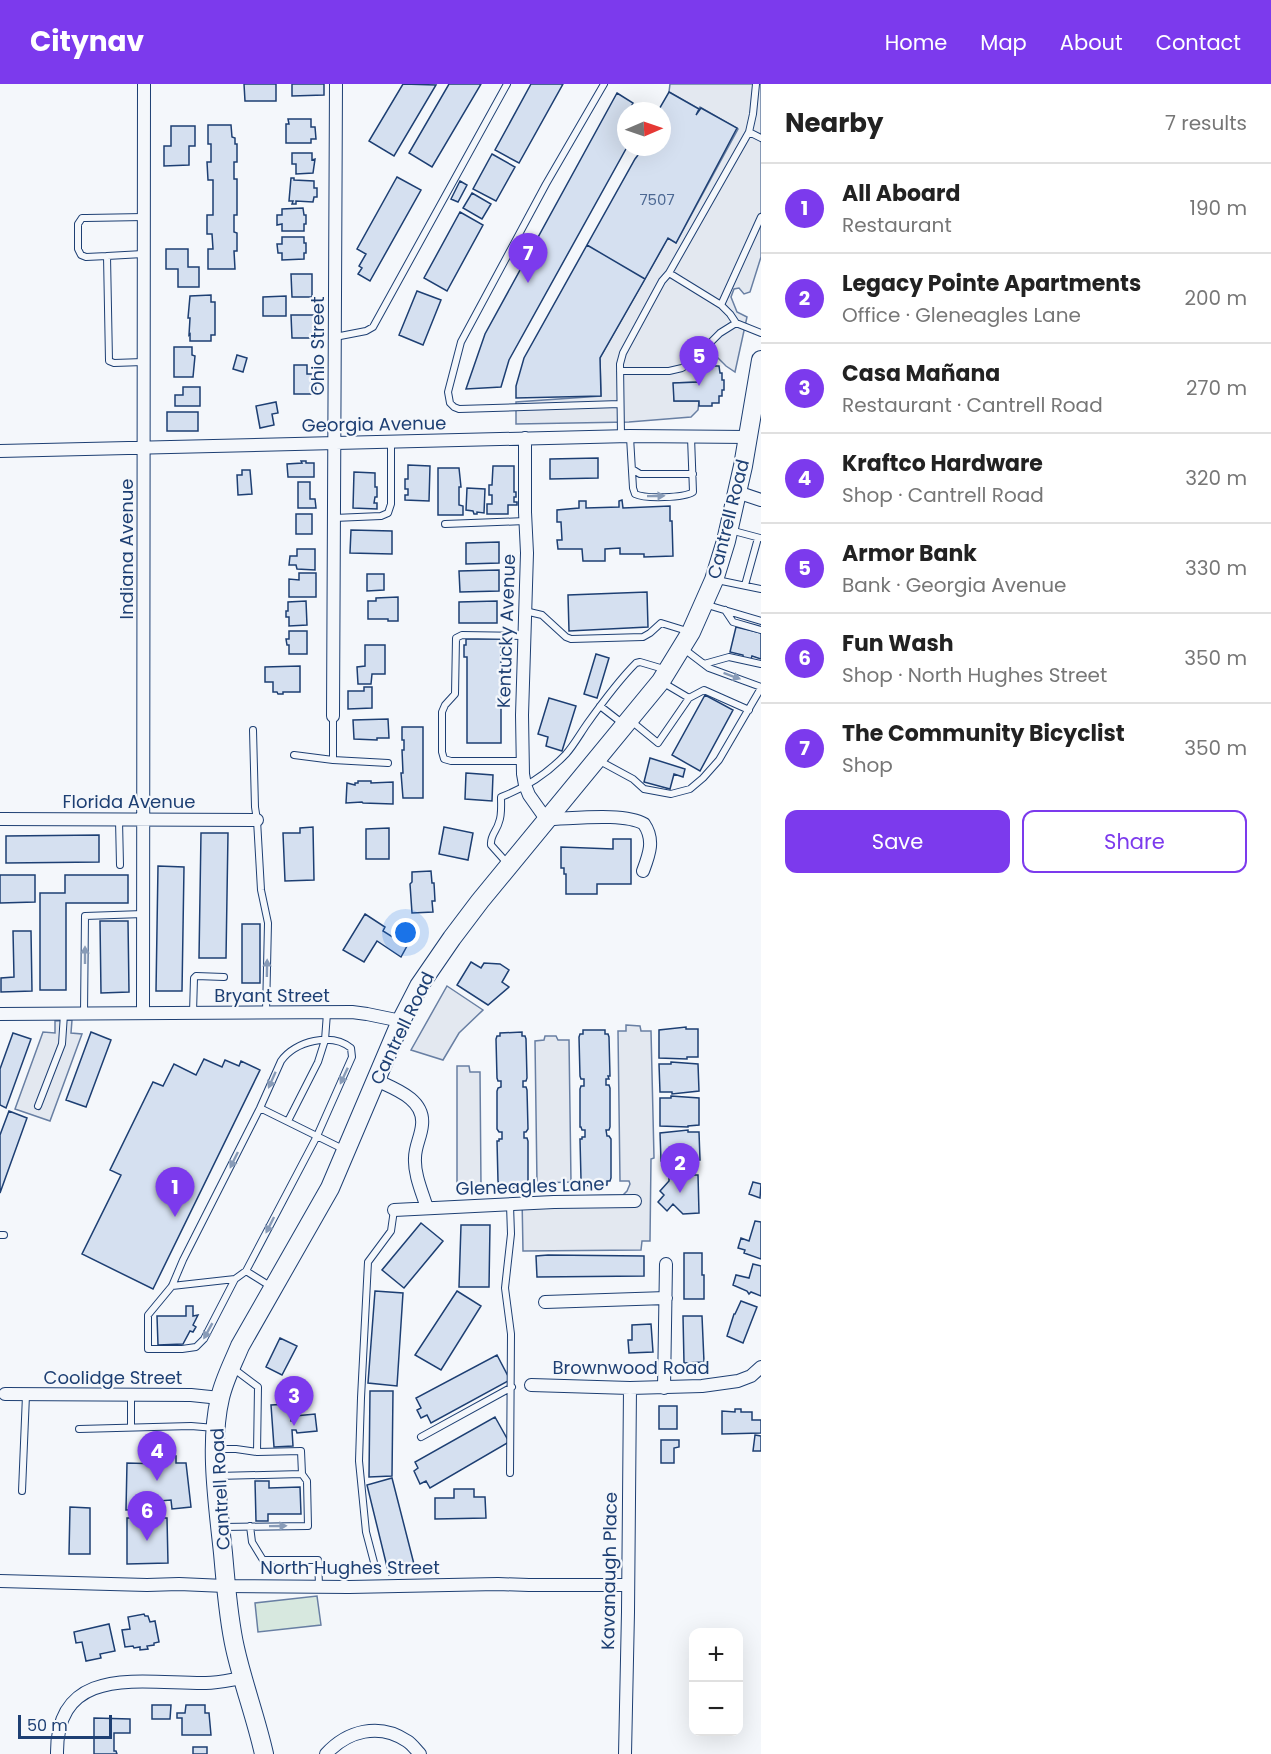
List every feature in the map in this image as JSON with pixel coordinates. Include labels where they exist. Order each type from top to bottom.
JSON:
[{"type":"main road","name":"Cantrell Road","points":[[264,1754],[230,1627],[219,1527],[216,1428],[220,1398],[231,1366],[273,1287],[322,1204],[401,1021],[433,963],[546,819],[598,760],[664,676],[686,640],[714,580],[729,530],[759,389],[761,360]]},
{"type":"street","name":"Indiana Avenue","points":[[143,1013],[144,84]]},
{"type":"street","name":"Ohio Street","points":[[333,716],[336,84]]},
{"type":"street","name":"Georgia Avenue","points":[[0,451],[525,438],[748,436]]},
{"type":"street","name":"Kentucky Avenue","points":[[525,438],[527,553],[522,761],[525,785],[529,795],[546,819]]},
{"type":"street","points":[[737,492],[761,500]]},
{"type":"street","points":[[546,819],[614,818],[639,821],[647,828],[651,843],[643,871]]},
{"type":"street","name":"Florida Avenue","points":[[0,819],[257,819]]},
{"type":"street","name":"Bryant Street","points":[[0,1014],[327,1013],[367,1014],[401,1021]]},
{"type":"street","points":[[376,1080],[406,1094],[420,1110],[422,1127],[416,1147],[415,1161],[427,1208]]},
{"type":"street","name":"Gleneagles Lane","points":[[394,1210],[635,1200]]},
{"type":"street","points":[[664,1388],[666,1264]]},
{"type":"street","points":[[545,1302],[666,1298]]},
{"type":"street","name":"Brownwood Road","points":[[531,1385],[664,1388],[723,1385],[751,1376],[761,1367]]},
{"type":"street","name":"Kavanaugh Place","points":[[625,1754],[630,1388]]},
{"type":"street","name":"Coolidge Street","points":[[5,1394],[191,1395],[220,1398]]},
{"type":"street","name":"North Hughes Street","points":[[0,1581],[349,1587],[498,1584],[628,1585]]},
{"type":"street","points":[[57,1754],[60,1725],[70,1704],[83,1693],[97,1687],[134,1682],[207,1683],[242,1678]]},
{"type":"street","points":[[326,1754],[336,1743],[352,1734],[371,1731],[390,1733],[406,1741],[420,1754]]},
{"type":"street","points":[[260,1735],[268,1754]]},
{"type":"lane","points":[[335,337],[369,330],[373,327],[507,84]]},
{"type":"lane","points":[[604,84],[540,194],[461,342],[451,375],[448,397],[454,407],[459,409],[620,404]]},
{"type":"lane","points":[[691,436],[694,490],[691,494],[643,496],[635,494],[620,404],[620,371],[623,353],[749,132],[756,84]]},
{"type":"lane","points":[[749,132],[761,138]]},
{"type":"lane","points":[[144,217],[82,218],[78,224],[80,253],[86,257],[144,254]]},
{"type":"lane","points":[[721,305],[761,217]]},
{"type":"lane","points":[[107,256],[109,361],[114,363],[144,362]]},
{"type":"lane","points":[[669,273],[721,305],[736,323],[761,333]]},
{"type":"lane","points":[[620,371],[669,371],[682,368],[720,333],[736,323]]},
{"type":"lane","points":[[334,518],[381,516],[388,513],[391,504],[391,441]]},
{"type":"lane","points":[[632,468],[640,474],[693,474]]},
{"type":"lane","points":[[445,524],[525,521]]},
{"type":"lane","points":[[729,530],[760,538],[745,585]]},
{"type":"lane","points":[[714,580],[761,589]]},
{"type":"lane","points":[[704,604],[761,621]]},
{"type":"lane","points":[[725,610],[733,622],[761,630]]},
{"type":"lane","points":[[525,611],[542,615],[571,639],[643,637],[661,623],[686,640],[708,668],[761,688],[719,760],[690,789],[671,794],[644,789],[633,778],[598,760]]},
{"type":"lane","points":[[522,761],[447,760],[442,757],[442,712],[455,693],[456,638],[462,635],[524,636]]},
{"type":"lane","points":[[704,664],[729,657],[761,664]]},
{"type":"lane","points":[[509,865],[491,845],[491,837],[500,821],[501,797],[509,795],[548,771],[567,752],[600,706],[638,661],[664,676],[689,698]]},
{"type":"lane","points":[[600,706],[658,743],[689,698],[704,690],[749,710]]},
{"type":"lane","points":[[333,716],[333,760]]},
{"type":"lane","points":[[253,730],[255,807],[261,890],[268,923],[266,1013]]},
{"type":"lane","points":[[294,755],[388,763]]},
{"type":"lane","points":[[119,819],[120,865]]},
{"type":"lane","points":[[84,1014],[85,916],[143,914]]},
{"type":"lane","points":[[193,1013],[194,978],[196,976],[224,977]]},
{"type":"lane","points":[[288,1121],[318,1062],[326,1040],[327,1013]]},
{"type":"lane","points":[[38,1106],[62,1044],[64,1014]]},
{"type":"lane","points":[[326,1040],[338,1040],[345,1043],[351,1048],[352,1057],[316,1136],[246,1271],[236,1279],[204,1339],[196,1347],[148,1349],[148,1315],[172,1286],[281,1061],[286,1054],[298,1046],[326,1040]]},
{"type":"lane","points":[[260,1108],[346,1151]]},
{"type":"lane","points":[[510,1204],[511,1234],[505,1288],[511,1334],[510,1473]]},
{"type":"lane","points":[[376,1570],[366,1532],[359,1461],[361,1398],[368,1262],[391,1231],[394,1210]]},
{"type":"lane","points":[[246,1271],[273,1287]]},
{"type":"lane","points":[[172,1286],[236,1279]]},
{"type":"lane","points":[[231,1366],[258,1387],[257,1452]]},
{"type":"lane","points":[[421,1437],[512,1387]]},
{"type":"lane","points":[[21,1491],[26,1394]]},
{"type":"lane","points":[[131,1395],[131,1427]]},
{"type":"lane","points":[[79,1429],[190,1425],[216,1428]]},
{"type":"lane","points":[[216,1449],[257,1452],[301,1451],[302,1474],[308,1481],[308,1526],[219,1527]]},
{"type":"lane","points":[[216,1476],[302,1474]]},
{"type":"lane","points":[[250,1527],[252,1542],[263,1560],[318,1560],[319,1585]]},
{"type":"shaded area","points":[[670,84],[761,84],[761,257],[750,292],[744,294],[739,288],[734,289],[731,297],[737,312],[747,317],[735,372],[713,353],[700,362],[699,382],[674,383],[674,401],[699,401],[698,410],[691,417],[629,422],[516,424],[516,402],[601,396],[600,358],[668,238],[676,243],[738,129],[669,92]]},
{"type":"shaded area","points":[[447,986],[483,1010],[459,1033],[443,1060],[411,1050]]},
{"type":"shaded area","points":[[72,1020],[71,1033],[82,1034],[50,1121],[15,1109],[43,1032],[55,1033],[55,1021]]},
{"type":"shaded area","points":[[626,1025],[640,1026],[641,1031],[651,1031],[654,1158],[651,1159],[650,1241],[642,1241],[641,1250],[523,1251],[522,1197],[623,1195],[627,1191],[629,1181],[620,1181],[618,1031],[626,1031]]},
{"type":"shaded area","points":[[545,1036],[556,1036],[558,1040],[569,1040],[571,1182],[537,1183],[535,1041],[544,1040]]},
{"type":"shaded area","points":[[457,1066],[469,1066],[470,1072],[480,1072],[481,1186],[457,1186]]},
{"type":"shaded area","points":[[317,1596],[321,1625],[258,1632],[255,1603]]},
{"type":"building","points":[[244,84],[276,84],[276,101],[245,101]]},
{"type":"building","points":[[292,84],[324,84],[324,95],[292,96]]},
{"type":"building","points":[[403,84],[436,85],[394,156],[369,141]]},
{"type":"building","points":[[449,84],[481,84],[432,167],[409,153]]},
{"type":"building","points":[[531,84],[563,84],[519,163],[495,150]]},
{"type":"building","points":[[669,92],[699,109],[696,115],[701,108],[737,128],[676,243],[668,238],[645,279],[587,245],[637,156],[671,156],[671,102],[663,102]]},
{"type":"building","points":[[617,93],[631,102],[617,102],[617,156],[622,156],[509,360],[501,387],[466,389],[485,334]]},
{"type":"building","points":[[288,119],[311,119],[311,127],[315,127],[316,139],[311,139],[311,143],[286,143]]},
{"type":"building","points":[[208,125],[231,125],[232,137],[235,138],[235,144],[237,144],[237,162],[234,162],[234,179],[237,179],[237,215],[234,215],[234,232],[237,233],[237,251],[234,251],[235,269],[208,269],[208,249],[213,249],[212,234],[207,234],[207,215],[213,215],[213,180],[208,180],[207,162],[211,162],[211,144],[208,144]]},
{"type":"building","points":[[171,126],[195,126],[195,146],[189,146],[189,165],[164,166],[164,146],[171,146]]},
{"type":"building","points":[[292,153],[312,153],[312,160],[315,159],[313,173],[296,174],[296,164],[292,164]]},
{"type":"building","points":[[492,154],[515,167],[496,201],[473,189]]},
{"type":"building","points":[[397,177],[421,190],[370,281],[358,274],[362,268],[359,266],[366,254],[357,249]]},
{"type":"building","points":[[291,178],[314,181],[317,197],[314,197],[313,202],[296,201],[296,204],[292,204],[293,201],[289,201]]},
{"type":"building","points":[[460,181],[467,185],[458,202],[451,199]]},
{"type":"building","points":[[472,193],[491,204],[482,219],[463,208]]},
{"type":"building","points":[[303,208],[304,215],[306,215],[304,231],[282,231],[282,224],[277,225],[277,215],[282,215],[282,209]]},
{"type":"building","points":[[460,212],[483,225],[447,291],[424,278]]},
{"type":"building","points":[[282,237],[304,237],[306,253],[304,253],[304,259],[282,260],[282,253],[278,253],[277,244],[282,244]]},
{"type":"building","points":[[587,245],[645,279],[600,358],[601,396],[516,398],[516,386],[524,358]]},
{"type":"building","points":[[166,249],[188,249],[188,267],[199,267],[199,287],[178,287],[178,269],[166,269]]},
{"type":"building","points":[[291,274],[312,274],[312,297],[292,297]]},
{"type":"building","points":[[417,291],[441,300],[423,345],[399,335]]},
{"type":"building","points":[[211,295],[211,302],[215,302],[215,335],[211,335],[211,341],[190,341],[190,318],[188,318],[190,296]]},
{"type":"building","points":[[286,296],[286,316],[263,316],[263,297]]},
{"type":"building","points":[[291,315],[317,315],[317,338],[292,338]]},
{"type":"building","points":[[174,347],[192,347],[192,355],[195,356],[193,377],[174,377]]},
{"type":"building","points":[[237,355],[247,358],[243,372],[233,369]]},
{"type":"building","points":[[700,363],[713,363],[713,366],[719,366],[722,380],[724,380],[724,390],[722,390],[722,396],[719,396],[719,403],[712,403],[712,406],[699,406],[699,401],[674,401],[673,383],[699,382]]},
{"type":"building","points":[[294,365],[307,365],[307,374],[315,374],[316,394],[294,394]]},
{"type":"building","points":[[183,387],[200,387],[200,406],[175,406],[175,395],[183,395]]},
{"type":"building","points":[[276,402],[278,413],[272,414],[274,425],[260,428],[256,406]]},
{"type":"building","points":[[167,412],[198,412],[198,431],[167,431]]},
{"type":"building","points":[[598,458],[598,478],[550,479],[550,459]]},
{"type":"building","points":[[301,461],[314,463],[314,477],[288,477],[287,464],[302,463]]},
{"type":"building","points":[[408,465],[430,466],[429,501],[405,500],[405,495],[408,495],[408,489],[405,489],[405,479],[408,479]]},
{"type":"building","points":[[493,466],[514,466],[516,497],[514,497],[514,502],[517,502],[517,505],[508,505],[508,514],[487,514],[487,504],[492,504],[489,485],[492,485]]},
{"type":"building","points":[[438,468],[459,468],[461,487],[459,487],[459,505],[463,506],[463,515],[438,515]]},
{"type":"building","points":[[242,470],[250,470],[252,494],[238,495],[237,475],[242,475]]},
{"type":"building","points":[[354,472],[375,473],[377,497],[374,503],[377,503],[377,509],[353,508]]},
{"type":"building","points":[[298,482],[310,482],[310,499],[315,499],[316,508],[298,508]]},
{"type":"building","points":[[467,488],[485,489],[484,513],[474,514],[473,511],[466,510]]},
{"type":"building","points":[[622,500],[623,508],[670,506],[673,556],[644,557],[644,554],[620,554],[620,548],[605,549],[605,561],[583,561],[582,549],[558,549],[557,540],[562,540],[561,522],[557,522],[557,510],[579,508],[579,501],[586,501],[586,508],[619,507],[619,501]]},
{"type":"building","points":[[296,514],[312,514],[312,534],[296,534]]},
{"type":"building","points":[[351,530],[392,531],[392,554],[350,553]]},
{"type":"building","points":[[499,542],[499,563],[466,564],[466,543]]},
{"type":"building","points":[[297,549],[315,549],[315,570],[297,569],[296,565],[289,565],[290,556],[297,556]]},
{"type":"building","points":[[499,570],[499,591],[460,592],[459,571]]},
{"type":"building","points":[[299,573],[316,573],[316,597],[289,597],[289,579],[299,580]]},
{"type":"building","points":[[367,574],[384,574],[384,590],[367,591]]},
{"type":"building","points":[[647,592],[648,627],[569,631],[568,595]]},
{"type":"building","points":[[398,597],[398,621],[368,619],[368,601],[376,601],[376,598]]},
{"type":"building","points":[[306,601],[307,625],[289,626],[289,617],[286,617],[288,602]]},
{"type":"building","points":[[497,601],[497,623],[459,623],[459,602]]},
{"type":"building","points":[[736,627],[761,633],[761,659],[752,656],[751,659],[743,658],[743,655],[730,652]]},
{"type":"building","points":[[289,631],[307,631],[307,654],[289,654],[286,639],[289,639]]},
{"type":"building","points":[[466,639],[501,639],[501,743],[467,743],[467,657],[464,657]]},
{"type":"building","points":[[365,645],[385,645],[385,674],[372,674],[371,684],[358,684],[357,667],[365,666]]},
{"type":"building","points":[[596,654],[609,658],[597,698],[584,694]]},
{"type":"building","points":[[300,666],[300,692],[278,694],[273,692],[273,682],[265,682],[265,667]]},
{"type":"building","points":[[364,687],[372,687],[372,708],[348,709],[348,691],[364,691]]},
{"type":"building","points":[[705,695],[733,710],[700,771],[672,755]]},
{"type":"building","points":[[549,698],[576,706],[562,751],[546,746],[548,737],[538,734]]},
{"type":"building","points":[[388,719],[389,738],[354,739],[353,720]]},
{"type":"building","points":[[402,727],[423,727],[423,798],[403,798],[401,773],[403,773],[404,740],[402,740]]},
{"type":"building","points":[[650,758],[685,769],[683,777],[674,774],[670,789],[644,782]]},
{"type":"building","points":[[466,773],[493,775],[492,801],[465,799]]},
{"type":"building","points":[[358,781],[393,782],[393,804],[346,803],[347,783],[355,785]]},
{"type":"building","points":[[313,827],[314,880],[285,881],[283,833],[300,833],[300,828]]},
{"type":"building","points":[[444,827],[473,833],[468,860],[439,854]]},
{"type":"building","points":[[389,828],[389,859],[366,859],[366,829]]},
{"type":"building","points":[[201,833],[228,833],[226,958],[199,958]]},
{"type":"building","points":[[99,835],[99,862],[6,863],[6,836]]},
{"type":"building","points":[[613,839],[631,839],[631,884],[597,884],[597,894],[566,894],[566,874],[564,874],[564,868],[561,868],[561,847],[613,849]]},
{"type":"building","points":[[158,866],[184,867],[182,991],[156,991]]},
{"type":"building","points":[[431,871],[435,901],[432,901],[433,912],[412,913],[410,884],[412,872]]},
{"type":"building","points":[[0,875],[35,875],[35,902],[0,903]]},
{"type":"building","points":[[65,875],[128,875],[128,903],[66,903],[66,990],[40,990],[40,893],[65,893]]},
{"type":"building","points":[[365,914],[385,927],[383,931],[407,946],[401,957],[377,941],[364,962],[343,950]]},
{"type":"building","points":[[100,921],[128,921],[129,992],[101,993]]},
{"type":"building","points":[[242,924],[260,924],[260,983],[242,983]]},
{"type":"building","points":[[13,931],[31,931],[32,991],[1,992],[1,978],[14,977]]},
{"type":"building","points":[[471,962],[481,968],[484,963],[500,964],[509,970],[502,982],[509,987],[488,1005],[457,985]]},
{"type":"building","points":[[686,1027],[686,1029],[698,1029],[698,1057],[659,1058],[659,1030]]},
{"type":"building","points":[[583,1030],[605,1030],[605,1034],[609,1037],[610,1076],[606,1079],[606,1085],[610,1088],[610,1127],[606,1130],[607,1136],[611,1139],[611,1178],[607,1181],[607,1185],[585,1186],[585,1181],[581,1179],[580,1139],[585,1137],[585,1130],[580,1127],[580,1089],[584,1086],[584,1079],[580,1076],[579,1037],[583,1034]]},
{"type":"building","points":[[91,1032],[111,1040],[86,1107],[66,1100]]},
{"type":"building","points":[[522,1032],[522,1036],[526,1039],[527,1078],[523,1081],[523,1087],[527,1090],[528,1129],[524,1132],[524,1138],[528,1141],[528,1180],[524,1183],[524,1187],[502,1188],[502,1183],[499,1184],[498,1181],[497,1141],[502,1139],[502,1132],[497,1129],[497,1091],[501,1087],[501,1081],[497,1078],[496,1039],[500,1033]]},
{"type":"building","points":[[13,1033],[31,1039],[6,1108],[0,1105],[0,1069]]},
{"type":"building","points":[[204,1059],[222,1067],[225,1060],[239,1066],[241,1061],[260,1070],[153,1289],[82,1254],[121,1175],[110,1170],[153,1082],[163,1086],[174,1064],[196,1075]]},
{"type":"building","points":[[671,1062],[698,1064],[699,1091],[672,1094],[672,1092],[660,1092],[659,1064],[671,1064]]},
{"type":"building","points":[[671,1096],[699,1098],[699,1125],[660,1126],[660,1098],[671,1098]]},
{"type":"building","points":[[9,1111],[27,1118],[0,1193],[0,1135]]},
{"type":"building","points":[[688,1130],[688,1132],[699,1132],[700,1160],[661,1161],[660,1133]]},
{"type":"building","points":[[688,1172],[688,1175],[698,1175],[699,1213],[683,1214],[673,1204],[667,1211],[658,1202],[664,1195],[660,1191],[669,1181],[669,1173]]},
{"type":"building","points":[[753,1182],[761,1184],[760,1198],[749,1194]]},
{"type":"building","points":[[755,1221],[761,1222],[761,1259],[744,1253],[745,1250],[738,1248],[741,1238],[749,1241]]},
{"type":"building","points":[[421,1223],[443,1241],[404,1288],[382,1270]]},
{"type":"building","points":[[461,1225],[490,1225],[489,1287],[459,1287]]},
{"type":"building","points":[[684,1253],[702,1253],[704,1299],[684,1299]]},
{"type":"building","points":[[536,1256],[644,1256],[644,1276],[537,1277]]},
{"type":"building","points":[[753,1264],[761,1266],[761,1296],[751,1292],[749,1294],[733,1285],[736,1275],[749,1278]]},
{"type":"building","points":[[375,1291],[403,1293],[397,1386],[368,1383]]},
{"type":"building","points":[[457,1291],[481,1306],[441,1370],[415,1355]]},
{"type":"building","points":[[741,1301],[757,1307],[743,1343],[727,1336]]},
{"type":"building","points":[[186,1306],[193,1306],[193,1316],[198,1315],[193,1325],[196,1327],[193,1332],[190,1331],[183,1344],[158,1345],[157,1316],[186,1316]]},
{"type":"building","points":[[683,1316],[702,1316],[704,1362],[684,1363]]},
{"type":"building","points":[[651,1324],[653,1352],[629,1353],[628,1340],[632,1340],[632,1325]]},
{"type":"building","points":[[280,1338],[297,1346],[282,1375],[266,1367]]},
{"type":"building","points":[[497,1355],[510,1380],[431,1423],[427,1415],[421,1418],[417,1410],[421,1408],[416,1398]]},
{"type":"building","points":[[370,1391],[393,1391],[392,1476],[369,1477]]},
{"type":"building","points":[[290,1404],[291,1421],[295,1421],[295,1416],[315,1414],[317,1431],[297,1433],[296,1430],[292,1430],[293,1446],[274,1447],[271,1405]]},
{"type":"building","points":[[659,1406],[677,1406],[677,1429],[659,1429]]},
{"type":"building","points":[[735,1409],[741,1409],[741,1412],[752,1412],[752,1420],[761,1420],[761,1433],[722,1434],[722,1411],[735,1412]]},
{"type":"building","points":[[495,1417],[509,1442],[430,1488],[426,1481],[420,1484],[414,1471],[418,1468],[415,1462]]},
{"type":"building","points":[[755,1435],[761,1436],[761,1451],[753,1451]]},
{"type":"building","points":[[661,1440],[679,1440],[679,1447],[674,1448],[674,1463],[661,1463]]},
{"type":"building","points":[[163,1455],[176,1456],[176,1463],[186,1463],[191,1507],[172,1509],[171,1500],[159,1501],[158,1498],[150,1499],[149,1509],[126,1510],[127,1463],[163,1464]]},
{"type":"building","points":[[392,1478],[415,1568],[389,1575],[367,1485]]},
{"type":"building","points":[[255,1481],[269,1481],[269,1488],[300,1487],[301,1514],[268,1514],[268,1521],[256,1521]]},
{"type":"building","points":[[454,1489],[474,1489],[474,1497],[485,1497],[486,1518],[435,1519],[435,1498],[454,1498]]},
{"type":"building","points":[[70,1507],[90,1508],[90,1554],[69,1554]]},
{"type":"building","points":[[127,1518],[167,1518],[168,1563],[127,1564]]},
{"type":"building","points":[[144,1614],[148,1616],[150,1622],[155,1621],[159,1642],[147,1646],[148,1649],[125,1647],[122,1630],[130,1629],[128,1617]]},
{"type":"building","points":[[109,1624],[115,1651],[100,1654],[101,1658],[86,1661],[82,1642],[76,1643],[74,1632]]},
{"type":"building","points":[[152,1705],[171,1705],[170,1719],[152,1719]]},
{"type":"building","points":[[186,1705],[205,1705],[205,1713],[209,1713],[211,1735],[182,1735],[182,1718],[177,1718],[177,1713],[185,1713]]},
{"type":"building","points":[[94,1718],[130,1719],[130,1733],[114,1733],[114,1751],[117,1754],[94,1754]]},
{"type":"building","points":[[193,1747],[207,1747],[207,1754],[193,1754]]},
{"type":"place","name":"The Community Bicyclist","points":[[528,283]]},
{"type":"place","name":"Armor Bank","points":[[699,386]]},
{"type":"place","name":"Legacy Pointe Apartments","points":[[680,1193]]},
{"type":"place","name":"All Aboard","points":[[175,1217]]},
{"type":"place","name":"Casa Mañana","points":[[294,1426]]},
{"type":"place","name":"Kraftco Hardware","points":[[157,1481]]},
{"type":"place","name":"Fun Wash","points":[[147,1541]]}]
